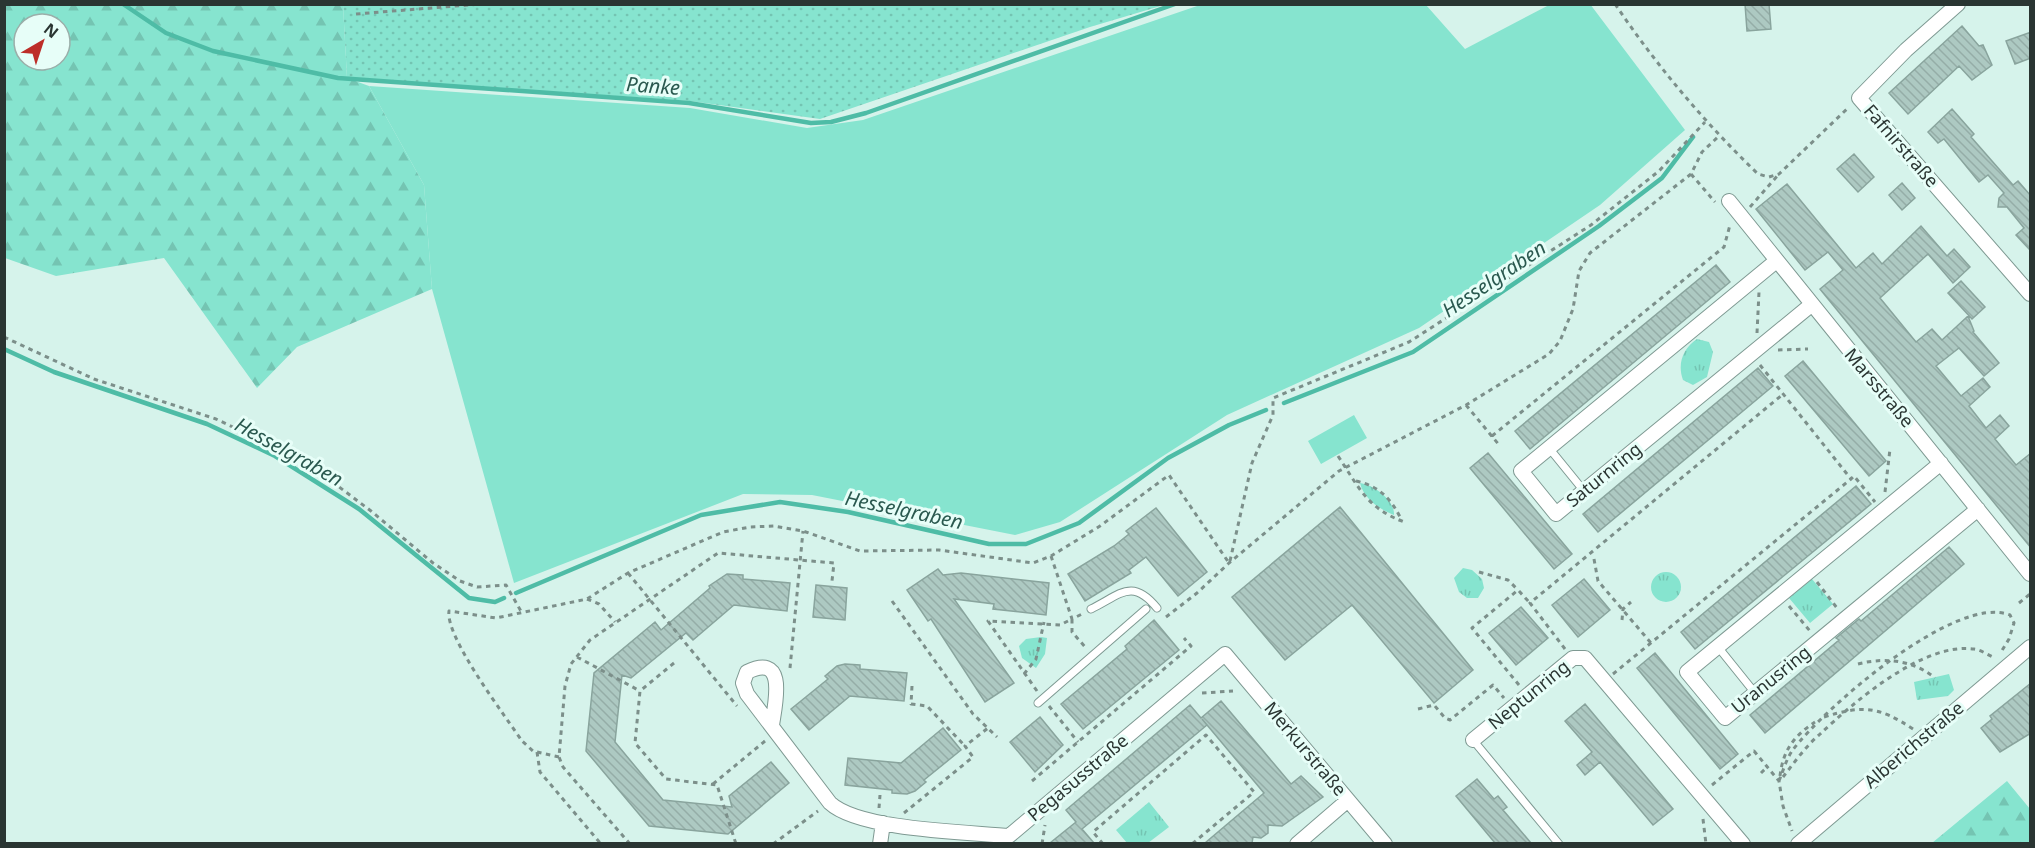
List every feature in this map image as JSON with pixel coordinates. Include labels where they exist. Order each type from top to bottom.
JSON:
[{"type":"street","points":[[1859,98],[1906,50],[1958,4]]},
{"type":"street","name":"Fafnirstraße","points":[[1859,98],[2031,294]]},
{"type":"street","name":"Marsstraße","points":[[1729,201],[1775,262],[2031,574]]},
{"type":"street","name":"Saturnring","points":[[1775,262],[1521,471],[1556,514],[1811,305]]},
{"type":"street","name":"Uranusring","points":[[1941,463],[1687,672],[1725,718],[1978,509]]},
{"type":"street","name":"Alberichstraße","points":[[1796,840],[2031,647]]},
{"type":"street","name":"Merkurstraße","points":[[1225,654],[1385,843]]},
{"type":"street","name":"Pegasusstraße","points":[[772,725],[834,808],[857,819],[1012,840],[1225,654]]},
{"type":"street","name":"Neptunring","points":[[1473,740],[1573,658],[1585,658],[1743,843]]},
{"type":"street","points":[[1305,841],[1348,800]]},
{"type":"street","points":[[880,843],[883,823]]},
{"type":"lane","points":[[1549,448],[1584,491]]},
{"type":"lane","points":[[1091,609],[1132,589],[1140,591],[1157,608]]},
{"type":"lane","points":[[1040,700],[1146,609]]},
{"type":"lane","points":[[1718,647],[1755,693]]},
{"type":"lane","name":"Neptunring","points":[[1473,740],[1559,843]]},
{"type":"path","points":[[356,14],[481,4]]},
{"type":"path","points":[[1615,4],[1640,42],[1705,122],[1758,174],[1769,177],[1779,174]]},
{"type":"path","name":"Fafnirstraße","points":[[1492,436],[1724,247],[1730,223],[1859,98]]},
{"type":"path","points":[[1229,563],[1252,463],[1273,415],[1273,398],[1409,342],[1591,225],[1659,171],[1705,122]]},
{"type":"path","points":[[1166,617],[1197,593],[1308,495],[1346,468],[1466,405],[1549,354],[1560,341],[1573,309],[1579,271],[1590,254],[1691,174],[1702,152],[1719,136]]},
{"type":"path","points":[[1691,174],[1714,202],[1729,201]]},
{"type":"path","points":[[1759,290],[1753,352],[1784,394],[1782,395],[1851,479]]},
{"type":"path","points":[[4,337],[94,379],[216,419],[279,449],[330,480],[433,563],[460,581],[477,587],[506,585],[522,613]]},
{"type":"path","points":[[1753,352],[1808,349]]},
{"type":"path","points":[[1530,603],[1782,395]]},
{"type":"path","points":[[1466,405],[1500,446]]},
{"type":"path","points":[[1883,511],[1890,449]]},
{"type":"path","points":[[1338,456],[1372,506],[1407,523]]},
{"type":"path","points":[[559,757],[537,752],[522,741],[464,655],[448,618],[449,611],[496,618],[587,599],[628,573],[723,532],[774,526],[803,531],[861,551],[939,550],[1033,563],[1051,556],[1100,526],[1169,475],[1229,563]]},
{"type":"path","points":[[1605,680],[1854,476],[1883,511]]},
{"type":"path","points":[[1356,481],[1368,484],[1385,494],[1402,521]]},
{"type":"path","points":[[790,668],[803,531]]},
{"type":"path","points":[[630,843],[563,767],[559,757],[565,686],[572,664],[590,640],[718,553],[834,563],[832,581]]},
{"type":"path","points":[[1051,556],[1072,619],[1072,632],[1092,655]]},
{"type":"path","points":[[1594,559],[1598,581],[1651,643]]},
{"type":"path","points":[[1479,572],[1508,580],[1530,603],[1573,658]]},
{"type":"path","points":[[1809,572],[1845,619]]},
{"type":"path","points":[[628,573],[744,715]]},
{"type":"path","points":[[1518,590],[1472,628],[1527,696]]},
{"type":"path","points":[[2019,603],[2031,594]]},
{"type":"path","points":[[1780,596],[1818,641]]},
{"type":"path","points":[[587,599],[608,611],[615,622]]},
{"type":"path","points":[[892,601],[973,714],[997,737]]},
{"type":"path","points":[[1622,620],[1623,609],[1631,602]]},
{"type":"path","points":[[1078,742],[1040,700],[988,621],[1044,622],[1060,625],[1091,609]]},
{"type":"path","points":[[1988,611],[2010,615],[2014,623],[2009,639],[1997,660],[1975,649],[1957,649],[1911,665],[1817,736],[1779,781],[1790,754],[1821,718],[1855,686],[1890,660],[1951,625],[1988,611]]},
{"type":"path","points":[[1024,674],[1036,659],[1044,622]]},
{"type":"path","points":[[1032,781],[1191,646],[1184,638]]},
{"type":"path","points":[[577,657],[639,691]]},
{"type":"path","points":[[1858,664],[1876,659],[1890,660],[1923,669],[1935,678]]},
{"type":"path","points":[[674,663],[639,691],[635,743],[666,779],[716,784],[765,741]]},
{"type":"path","points":[[1418,709],[1434,705],[1445,718],[1450,720],[1493,685],[1513,708]]},
{"type":"path","points":[[883,823],[903,814],[973,757],[927,706],[911,704],[912,686]]},
{"type":"path","points":[[1199,693],[1233,691]]},
{"type":"path","points":[[1821,718],[1861,708],[1883,712],[1915,731]]},
{"type":"path","points":[[965,747],[988,728]]},
{"type":"path","points":[[758,732],[772,750]]},
{"type":"path","points":[[1103,843],[1093,832],[1206,735],[1254,792],[1192,843]]},
{"type":"path","points":[[1701,794],[1754,751],[1779,781],[1783,806],[1796,840]]},
{"type":"path","points":[[537,752],[540,772],[601,843]]},
{"type":"path","points":[[1761,773],[1768,766]]},
{"type":"path","points":[[716,784],[736,843]]},
{"type":"path","points":[[773,843],[820,810],[813,801]]},
{"type":"path","points":[[1042,843],[1046,823]]},
{"type":"green space","points":[[343,4],[1164,5],[1090,27],[820,119],[690,101],[347,78]]},
{"type":"green space","points":[[1590,4],[1685,130],[1600,205],[1419,328],[1227,415],[1060,522],[1015,535],[812,495],[743,494],[514,583],[432,289],[424,185],[369,86],[690,108],[807,128],[863,120],[1200,5],[1426,5],[1465,49],[1549,5]]},
{"type":"green space","points":[[5,5],[343,5],[347,78],[369,86],[424,185],[432,289],[297,347],[257,388],[164,258],[56,276],[5,258]]},
{"type":"green space","points":[[1697,339],[1709,342],[1713,352],[1707,377],[1693,385],[1683,380],[1681,362],[1688,347]]},
{"type":"green space","points":[[1354,415],[1367,438],[1321,464],[1308,441]]},
{"type":"green space","points":[[1360,483],[1383,494],[1391,504],[1394,515],[1373,503],[1365,494]]},
{"type":"green space","points":[[1463,568],[1472,570],[1482,579],[1484,588],[1478,598],[1467,598],[1459,592],[1454,578]]},
{"type":"green space","points":[[1666,572],[1677,576],[1681,587],[1677,598],[1666,602],[1655,598],[1651,587],[1655,576]]},
{"type":"green space","points":[[1812,579],[1833,604],[1810,623],[1789,598]]},
{"type":"green space","points":[[1047,638],[1045,654],[1036,668],[1022,658],[1019,646],[1026,639]]},
{"type":"green space","points":[[1949,674],[1954,690],[1948,696],[1917,700],[1914,682]]},
{"type":"green space","points":[[2007,781],[2030,809],[2030,843],[1932,843]]},
{"type":"green space","points":[[1149,802],[1169,827],[1148,843],[1127,843],[1116,830]]},
{"type":"building","points":[[1745,4],[1769,4],[1771,29],[1747,31]]},
{"type":"building","points":[[1962,26],[1979,46],[1983,45],[1992,65],[1972,80],[1959,66],[1908,114],[1889,93]]},
{"type":"building","points":[[2031,32],[2031,58],[2015,64],[2006,41]]},
{"type":"building","points":[[1952,109],[1974,134],[1971,137],[2013,185],[2018,181],[2031,196],[2031,251],[2016,235],[2024,228],[2007,207],[1998,207],[1999,198],[2004,193],[1988,175],[1979,182],[1944,139],[1938,143],[1928,132]]},
{"type":"building","points":[[1854,154],[1874,177],[1858,192],[1837,169]]},
{"type":"building","points":[[1902,183],[1915,198],[1902,210],[1889,195]]},
{"type":"building","points":[[1787,184],[1856,268],[1873,253],[1882,264],[1921,226],[1947,256],[1954,249],[1970,267],[1953,283],[1928,254],[1880,298],[1916,342],[1932,329],[1942,340],[1968,316],[1973,332],[1999,363],[1984,376],[1959,348],[1936,366],[1961,396],[1983,378],[1990,387],[1969,406],[1986,428],[2000,415],[2009,426],[1995,439],[2016,465],[2031,453],[2031,548],[1820,289],[1843,270],[1828,252],[1805,270],[1756,209]]},
{"type":"building","points":[[1716,265],[1730,282],[1530,449],[1515,431]]},
{"type":"building","points":[[1961,281],[1985,307],[1972,319],[1948,293]]},
{"type":"building","points":[[1803,361],[1886,461],[1869,476],[1785,376]]},
{"type":"building","points":[[1758,368],[1773,386],[1598,532],[1583,514]]},
{"type":"building","points":[[1488,453],[1572,554],[1554,569],[1470,468]]},
{"type":"building","points":[[1856,486],[1871,504],[1695,649],[1681,632]]},
{"type":"building","points":[[1340,507],[1473,670],[1434,703],[1352,605],[1285,660],[1232,597]]},
{"type":"building","points":[[1156,508],[1207,572],[1178,596],[1146,557],[1129,570],[1131,573],[1085,601],[1068,574],[1114,546],[1129,534],[1126,531]]},
{"type":"building","points":[[1949,547],[1964,564],[1765,733],[1750,715],[1839,640],[1836,638],[1859,619],[1861,621]]},
{"type":"building","points":[[938,569],[943,575],[961,573],[1049,583],[1046,615],[993,609],[994,604],[954,599],[1014,683],[985,702],[931,619],[928,621],[907,590]]},
{"type":"building","points":[[727,574],[743,575],[743,579],[790,583],[787,611],[734,605],[693,640],[686,633],[631,678],[622,675],[615,742],[663,800],[732,807],[729,796],[771,762],[789,783],[728,834],[649,826],[586,751],[594,673],[655,622],[661,630],[710,588],[709,586]]},
{"type":"building","points":[[1584,579],[1610,610],[1578,637],[1552,605]]},
{"type":"building","points":[[816,585],[847,588],[845,620],[813,617]]},
{"type":"building","points":[[1521,607],[1548,638],[1516,665],[1489,633]]},
{"type":"building","points":[[1154,620],[1179,650],[1083,729],[1061,704],[1127,649],[1125,646]]},
{"type":"building","points":[[1655,653],[1738,754],[1720,769],[1637,668]]},
{"type":"building","points":[[860,665],[860,669],[907,673],[904,701],[850,696],[809,730],[791,709],[828,679],[825,676],[837,666]]},
{"type":"building","points":[[2031,683],[2031,733],[2000,752],[1981,728],[1992,719],[1990,716]]},
{"type":"building","points":[[1221,701],[1291,784],[1301,776],[1323,797],[1282,826],[1268,825],[1268,833],[1261,838],[1253,837],[1252,843],[1205,843],[1264,793],[1202,719],[1207,725],[1082,829],[1094,843],[1050,843],[1076,822],[1066,810],[1190,705],[1201,718]]},
{"type":"building","points":[[1585,704],[1673,809],[1653,825],[1600,762],[1585,775],[1577,765],[1592,752],[1565,721]]},
{"type":"building","points":[[1040,717],[1063,745],[1035,772],[1010,742]]},
{"type":"building","points":[[943,728],[961,750],[924,780],[926,782],[915,791],[907,794],[892,793],[892,790],[845,785],[848,758],[901,763]]},
{"type":"building","points":[[1477,779],[1494,799],[1498,796],[1507,807],[1503,810],[1531,843],[1495,843],[1456,796]]},
{"type":"waterway","name":"Panke","points":[[123,4],[166,33],[213,51],[338,78],[689,103],[811,123],[831,122],[866,113],[1175,4]]},
{"type":"waterway","name":"Hesselgraben","points":[[1284,403],[1413,352],[1599,226],[1662,178],[1693,137]]},
{"type":"waterway","name":"Hesselgraben","points":[[4,349],[54,372],[207,424],[275,456],[359,509],[469,598],[495,602],[504,598]]},
{"type":"waterway","name":"Hesselgraben","points":[[516,593],[701,515],[780,502],[848,512],[989,544],[1026,544],[1079,523],[1168,458],[1229,425],[1266,410]]}]
